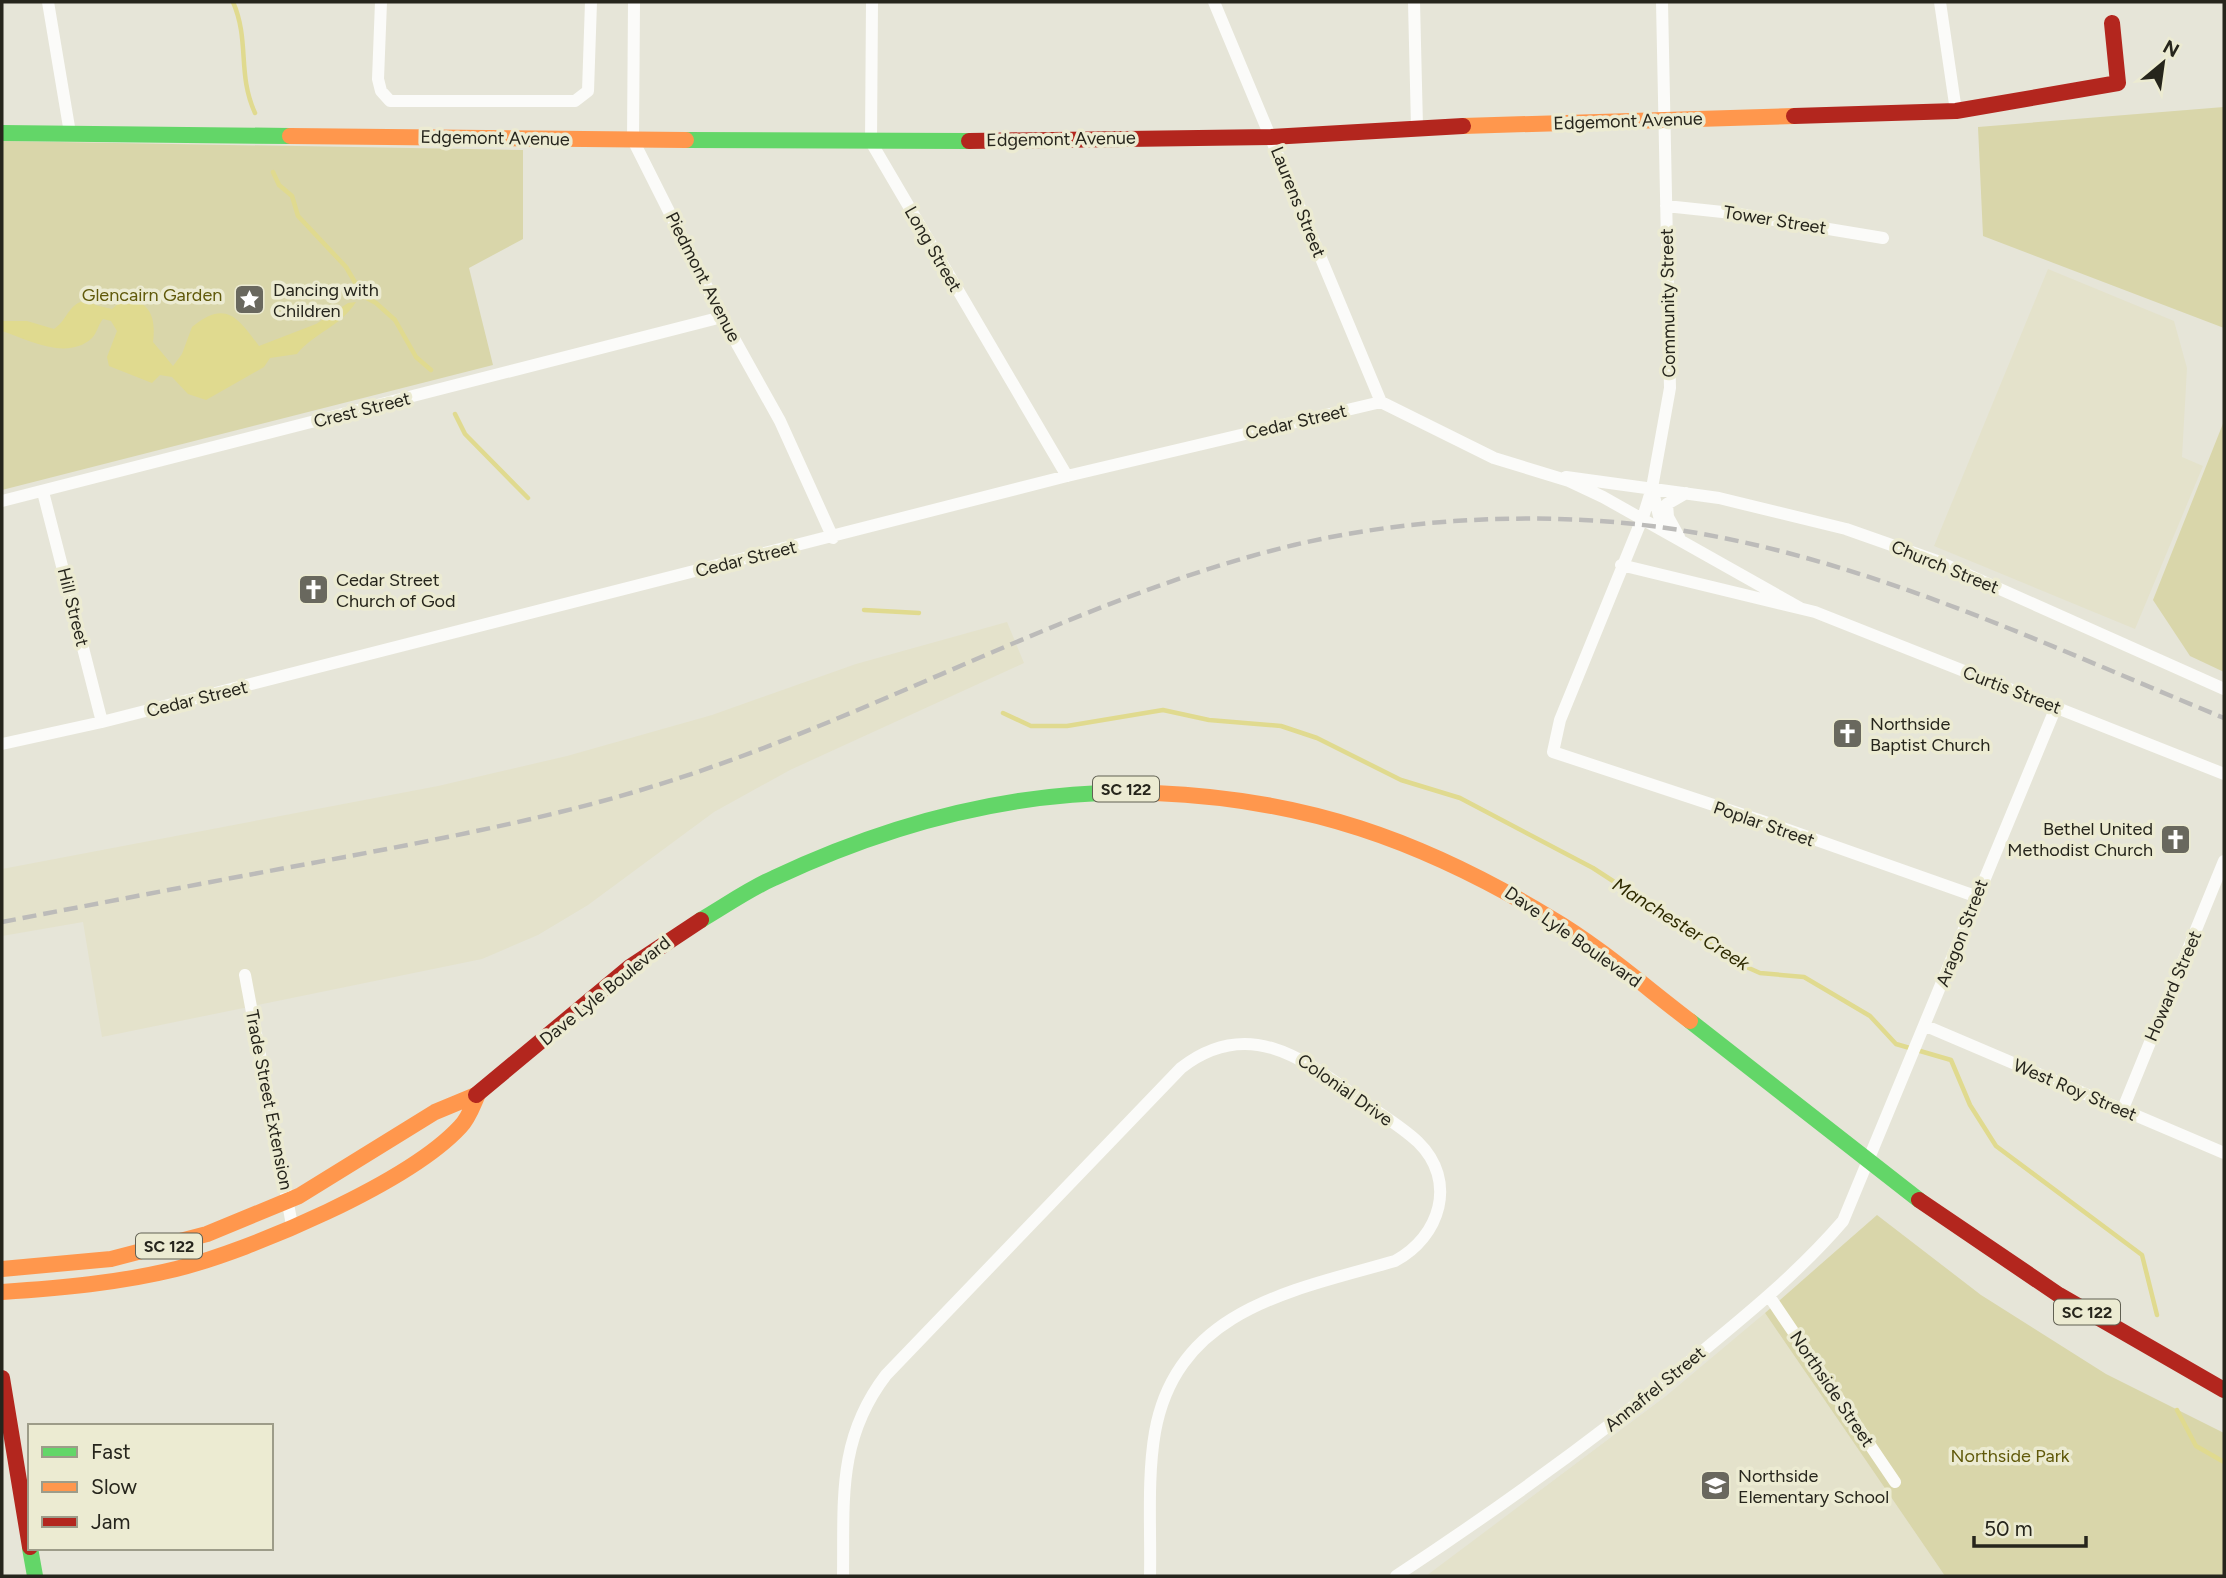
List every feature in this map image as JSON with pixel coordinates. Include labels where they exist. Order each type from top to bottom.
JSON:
[{"type":"main road","name":"Edgemont Avenue","points":[[2,133],[871,142],[1271,136],[1417,127],[1956,111],[2118,83],[2112,23]]},
{"type":"main road","name":"Dave Lyle Boulevard","points":[[2,1269],[75,1265],[196,1240],[288,1201],[390,1144],[440,1109],[478,1094],[665,941],[716,909],[805,863],[922,819],[984,804],[1073,791],[1175,790],[1300,809],[1353,824],[1418,847],[1504,889],[1596,949],[1964,1232],[2107,1325],[2224,1390]]},
{"type":"main road","name":"Dave Lyle Boulevard","points":[[2,1292],[78,1288],[138,1278],[203,1262],[292,1225],[406,1169],[461,1126],[478,1094]]},
{"type":"main road","points":[[2,1378],[28,1536]]},
{"type":"main road","points":[[30,1550],[34,1576]]},
{"type":"street","points":[[48,2],[70,133]]},
{"type":"street","points":[[381,2],[378,79],[381,91],[390,101],[575,101],[588,91],[591,2]]},
{"type":"street","name":"Piedmont Avenue","points":[[634,2],[633,140],[722,317],[780,421],[833,537]]},
{"type":"street","points":[[871,142],[872,2]]},
{"type":"street","name":"Laurens Street","points":[[1214,2],[1381,402]]},
{"type":"street","points":[[1414,2],[1417,127]]},
{"type":"street","name":"Community Street","points":[[1553,752],[1560,720],[1652,488],[1661,422],[1670,388],[1662,2]]},
{"type":"street","points":[[1940,2],[1956,111]]},
{"type":"street","name":"Long Street","points":[[871,142],[1067,476]]},
{"type":"street","name":"Tower Street","points":[[1666,206],[1732,213],[1883,238]]},
{"type":"street","name":"Crest Street","points":[[2,501],[722,317]]},
{"type":"street","name":"Curtis Street","points":[[1381,402],[1482,453],[1549,475],[1603,497],[1800,608]]},
{"type":"street","name":"Cedar Street","points":[[2,744],[102,722],[1067,476],[1381,402]]},
{"type":"street","name":"Church Street","points":[[1549,475],[1686,493],[1784,512],[1889,543],[1937,561],[2224,688]]},
{"type":"street","points":[[1603,497],[1635,501],[1652,488],[1659,516],[1675,537],[1679,537],[1668,517],[1667,504],[1686,493]]},
{"type":"street","name":"Hill Street","points":[[43,492],[102,722]]},
{"type":"street","name":"Curtis Street","points":[[1621,565],[1800,608],[2224,774]]},
{"type":"street","name":"Aragon Street","points":[[1870,1160],[1926,1026],[1975,896],[2056,707]]},
{"type":"street","name":"Poplar Street","points":[[1553,752],[1774,825],[1815,842],[1975,896]]},
{"type":"street","name":"Howard Street","points":[[2122,1111],[2224,861]]},
{"type":"street","name":"Trade Street Extension","points":[[245,975],[292,1225]]},
{"type":"street","name":"West Roy Street","points":[[1926,1026],[2224,1153]]},
{"type":"street","name":"Colonial Drive","points":[[843,1576],[847,1458],[861,1413],[886,1375],[1181,1068],[1194,1058],[1226,1046],[1269,1046],[1298,1056],[1418,1142],[1434,1163],[1438,1175],[1438,1214],[1426,1237],[1408,1254],[1395,1261],[1255,1304],[1226,1321],[1191,1354],[1170,1388],[1155,1434],[1150,1576]]},
{"type":"street","name":"Annafrel Street","points":[[1396,1576],[1486,1517],[1608,1427],[1769,1296],[1811,1259],[1843,1222],[1870,1160]]},
{"type":"street","name":"Northside Street","points":[[1769,1296],[1895,1482]]},
{"type":"shaded area","points":[[2048,269],[2174,321],[2187,368],[2182,457],[2203,466],[2135,629],[1934,546]]},
{"type":"shaded area","points":[[126,297],[141,303],[150,313],[154,326],[153,342],[173,366],[182,354],[192,327],[214,314],[223,313],[238,320],[259,346],[316,324],[348,303],[356,302],[342,318],[311,340],[297,354],[270,358],[264,367],[206,400],[188,394],[172,377],[160,375],[152,383],[109,366],[107,357],[117,331],[111,321],[103,319],[92,338],[71,348],[48,346],[2,331],[3,321],[27,321],[54,329],[73,307],[83,301],[90,300],[95,305],[112,309]]},
{"type":"shaded area","points":[[1007,622],[1024,663],[790,770],[714,812],[588,905],[538,935],[482,959],[102,1037],[83,922],[2,936],[2,869],[438,786],[567,756],[712,715],[856,664]]},
{"type":"shaded area","name":"Northside Elementary School","points":[[1765,1313],[1945,1576],[1426,1576],[1666,1396]]},
{"type":"green space","points":[[2224,107],[2224,328],[1983,236],[1978,127]]},
{"type":"green space","name":"Glencairn Garden","points":[[2,141],[523,150],[523,239],[469,268],[493,365],[2,490]]},
{"type":"green space","points":[[2224,421],[2224,672],[2190,656],[2153,600]]},
{"type":"green space","name":"Northside Park","points":[[1877,1215],[1981,1295],[2106,1374],[2224,1433],[2224,1576],[1945,1576],[1765,1313]]},
{"type":"waterway","points":[[233,2],[241,30],[246,85],[255,113]]},
{"type":"waterway","points":[[273,172],[279,185],[292,196],[298,216],[346,267],[363,296],[376,303],[395,320],[416,357],[431,370]]},
{"type":"waterway","points":[[455,414],[465,434],[528,498]]},
{"type":"waterway","points":[[864,610],[919,613]]},
{"type":"waterway","name":"Manchester Creek","points":[[1003,713],[1031,726],[1067,726],[1163,710],[1209,720],[1281,726],[1317,738],[1401,780],[1460,798],[1593,868],[1742,965],[1760,973],[1804,977],[1870,1016],[1896,1044],[1951,1060],[1970,1105],[1996,1146],[2142,1255],[2157,1315]]},
{"type":"waterway","name":"Manchester Creek","points":[[2177,1410],[2196,1446],[2224,1462]]},
{"type":"railway","points":[[2,922],[428,841],[592,804],[751,753],[1059,624],[1215,567],[1329,537],[1437,522],[1583,520],[1667,528],[1750,544],[1831,565],[1911,591],[2224,718]]},
{"type":"traffic: fast","points":[[2,133],[290,136]]},
{"type":"traffic: fast","points":[[686,140],[969,141]]},
{"type":"traffic: fast","points":[[701,920],[774,878],[865,840],[912,825],[1008,803],[1057,796],[1155,793]]},
{"type":"traffic: fast","points":[[1690,1021],[1919,1200]]},
{"type":"traffic: fast","points":[[30,1550],[35,1576]]},
{"type":"traffic: slow","points":[[1463,126],[1794,116]]},
{"type":"traffic: slow","points":[[290,136],[686,140]]},
{"type":"traffic: slow","points":[[1155,793],[1262,804],[1312,815],[1360,828],[1455,866],[1568,928],[1690,1021]]},
{"type":"traffic: slow","points":[[2,1292],[90,1284],[155,1274],[208,1260],[286,1230],[367,1192],[436,1148],[463,1123],[478,1094]]},
{"type":"traffic: slow","points":[[2,1269],[111,1259],[207,1234],[299,1196],[435,1112],[476,1095]]},
{"type":"traffic: jam","points":[[1794,116],[1956,111],[2118,83],[2112,23]]},
{"type":"traffic: jam","points":[[969,141],[1271,137],[1463,126]]},
{"type":"traffic: jam","points":[[476,1095],[630,967],[701,920]]},
{"type":"traffic: jam","points":[[1919,1200],[2059,1295],[2224,1390]]},
{"type":"traffic: jam","points":[[2,1378],[28,1535]]},
{"type":"place","name":"Dancing with Children","points":[[250,300]]},
{"type":"place","name":"Cedar Street Church of God","points":[[313,590]]},
{"type":"place","name":"Northside Baptist Church","points":[[1847,734]]},
{"type":"place","name":"Bethel United Methodist Church","points":[[2176,839]]},
{"type":"place","name":"Northside Elementary School","points":[[1715,1486]]}]
